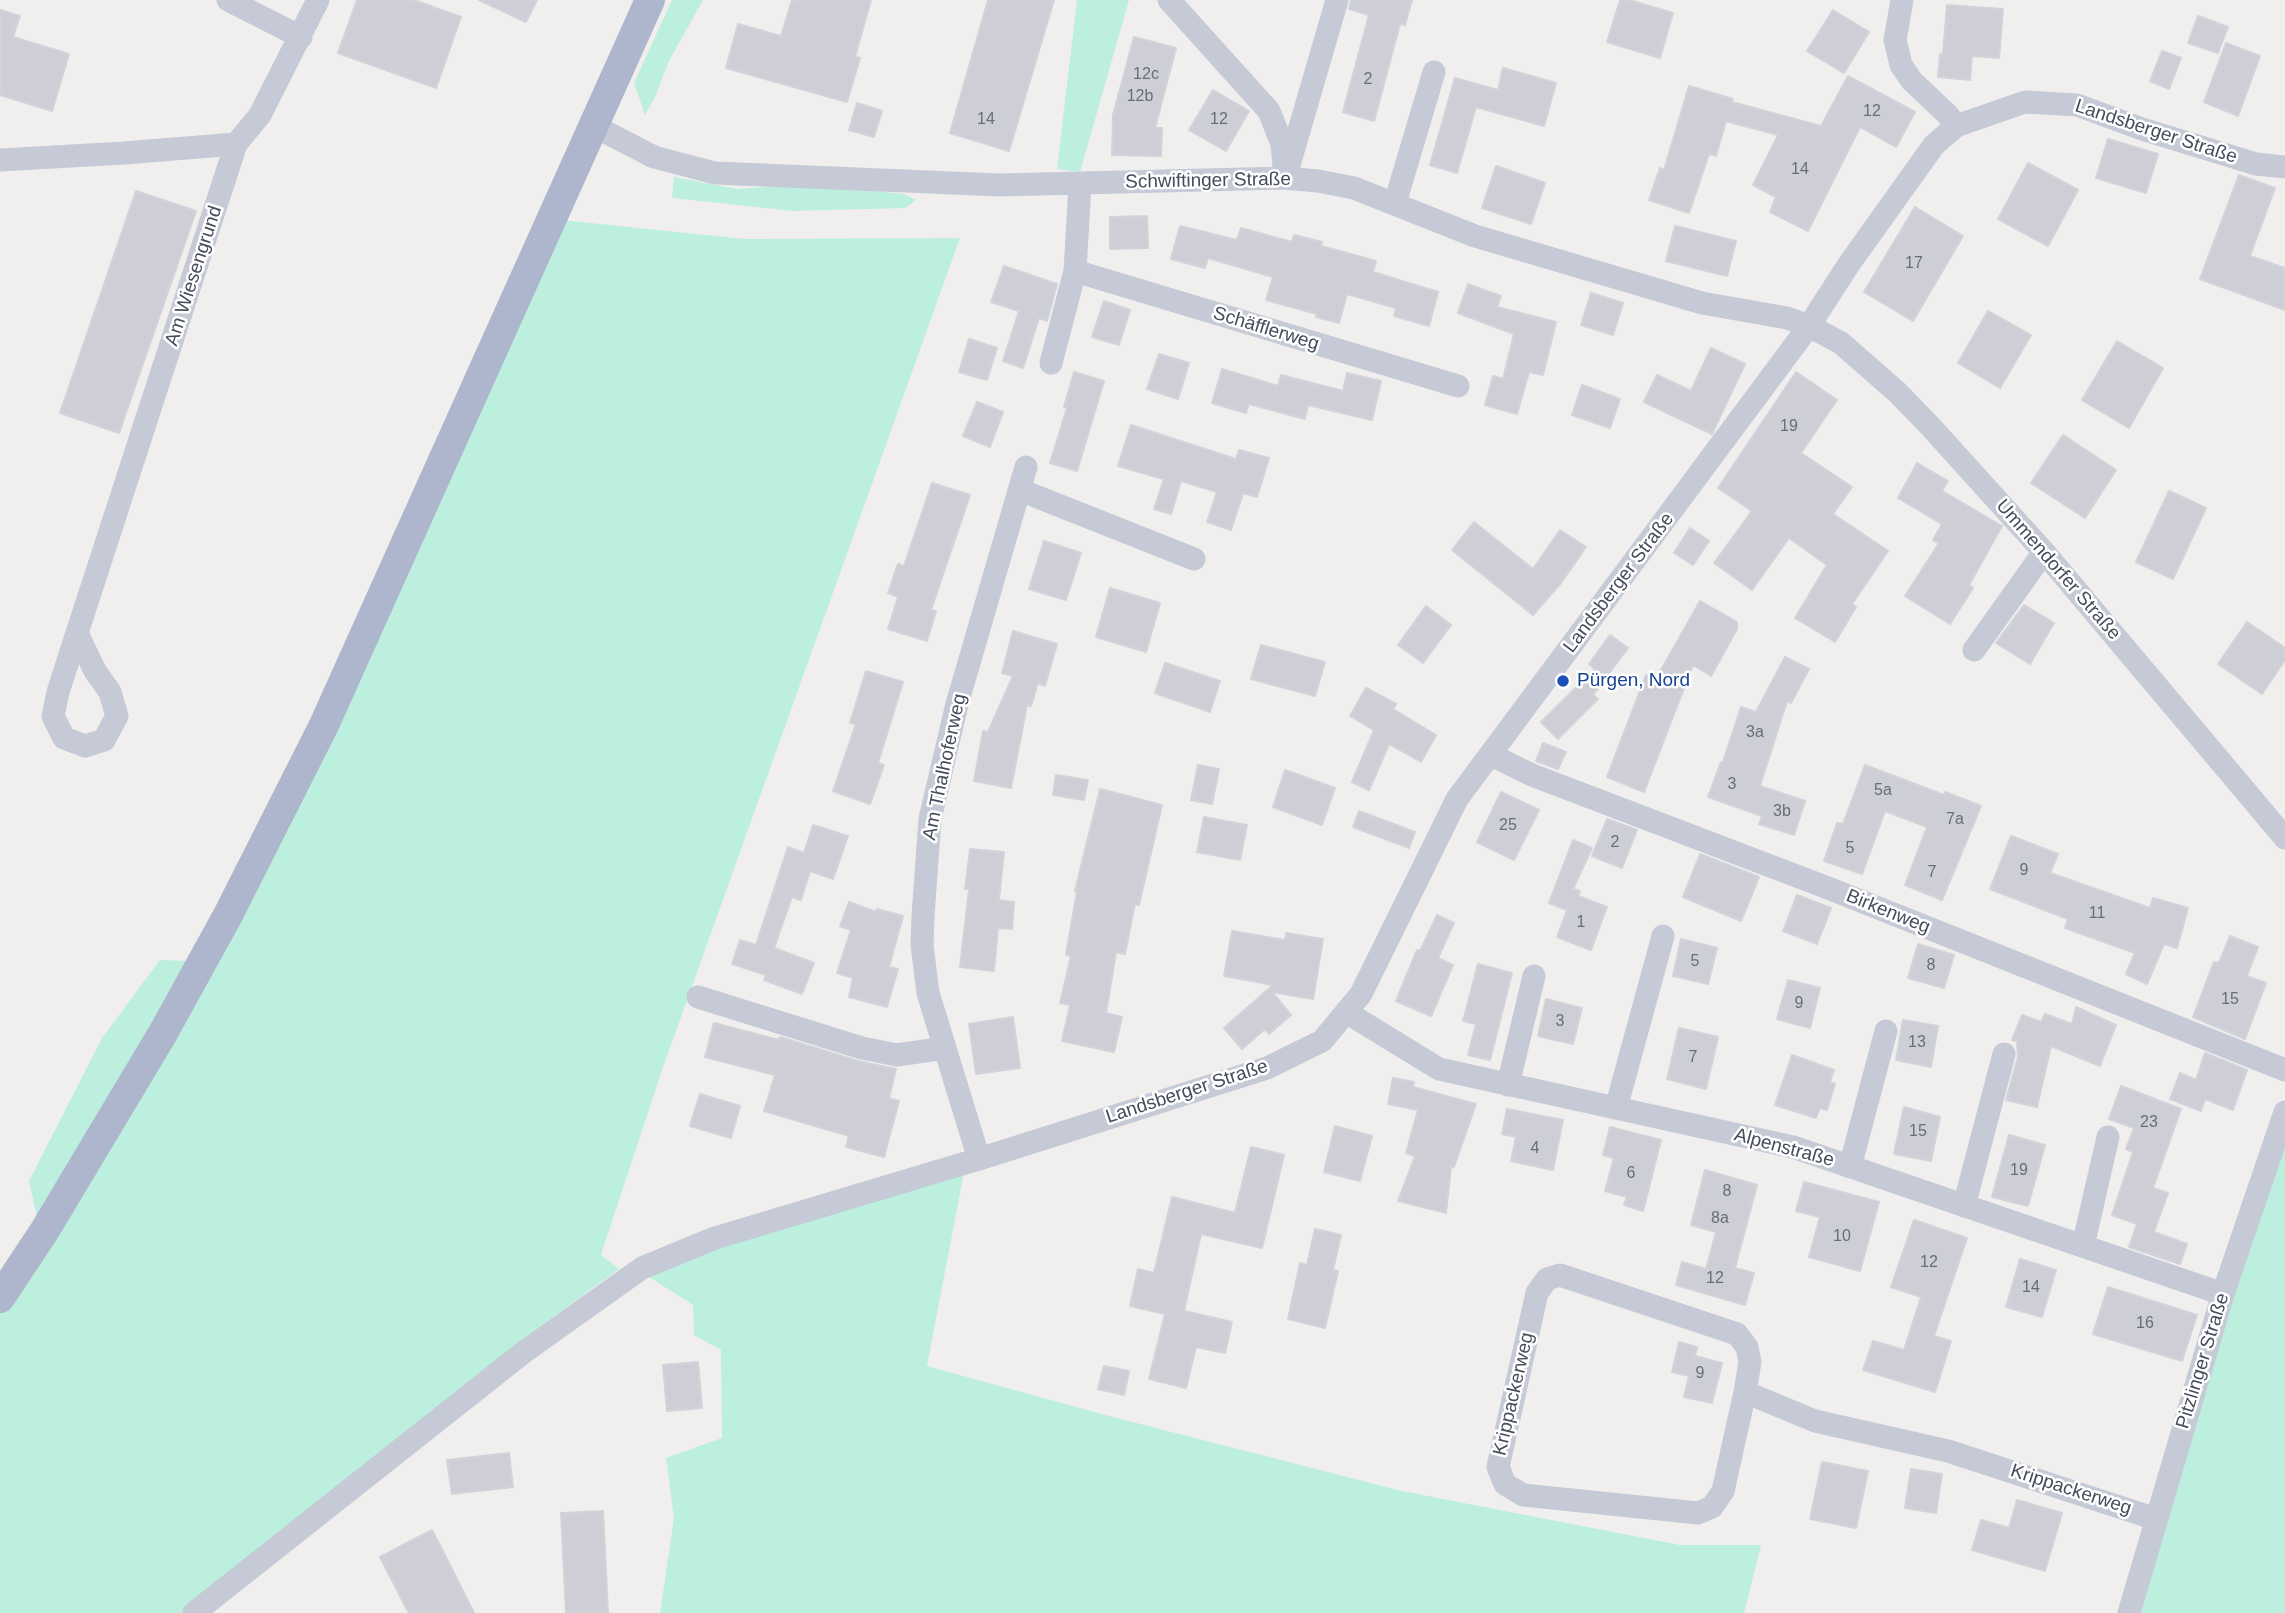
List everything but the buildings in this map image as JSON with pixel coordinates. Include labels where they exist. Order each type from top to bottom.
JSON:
[{"type":"main road","points":[[0,1298],[45,1230],[163,1033],[240,891],[324,725],[650,0]]},
{"type":"street","points":[[228,0],[301,37]]},
{"type":"street","points":[[0,160],[236,144],[260,115],[318,0]]},
{"type":"street","points":[[1170,0],[1269,111],[1282,144],[1285,178]]},
{"type":"street","points":[[1285,178],[1337,0]]},
{"type":"street","points":[[1902,0],[1895,40],[1901,65],[1912,81],[1956,126]]},
{"type":"street","points":[[1395,203],[1434,72]]},
{"type":"street","name":"Landsberger Straße","points":[[194,1613],[524,1352],[642,1268],[715,1238],[979,1159],[1267,1068],[1322,1041],[1361,994],[1458,799],[1809,326],[1849,264],[1934,145],[1956,126],[2025,102],[2077,105],[2142,129],[2256,164],[2285,167]]},
{"type":"street","name":"Schwiftinger Straße","points":[[594,126],[654,157],[715,173],[1000,185],[1285,178],[1318,181],[1354,188],[1489,240],[1702,303],[1787,318],[1809,326]]},
{"type":"street","name":"Am Wiesengrund","points":[[77,633],[236,144]]},
{"type":"street","points":[[1051,363],[1075,271],[1080,184]]},
{"type":"street","name":"Schäfflerweg","points":[[1075,271],[1458,386]]},
{"type":"street","name":"Ummendorfer Straße","points":[[1809,326],[1840,343],[1897,392],[2044,552],[2285,838]]},
{"type":"street","name":"Am Thalhoferweg","points":[[979,1159],[928,993],[922,945],[930,819],[958,698],[1026,467]]},
{"type":"street","points":[[1020,491],[1194,559]]},
{"type":"street","points":[[1973,650],[2044,552]]},
{"type":"street","name":"Birkenweg","points":[[1491,755],[1532,775],[1828,888],[2285,1070]]},
{"type":"street","points":[[1616,1108],[1664,936]]},
{"type":"street","points":[[1508,1085],[1534,976]]},
{"type":"street","points":[[698,997],[862,1048],[897,1055],[945,1048]]},
{"type":"street","name":"Alpenstraße","points":[[1346,1012],[1440,1069],[1793,1147],[2223,1294]]},
{"type":"street","points":[[1850,1167],[1886,1031]]},
{"type":"street","points":[[1964,1206],[2004,1054]]},
{"type":"street","name":"Pitzlinger Straße","points":[[2129,1613],[2223,1294],[2285,1112]]},
{"type":"street","points":[[2083,1246],[2108,1137]]},
{"type":"street","name":"Krippackerweg","points":[[1560,1276],[1737,1334],[1747,1347],[1751,1362],[1745,1392],[1723,1491],[1712,1507],[1698,1513],[1523,1495],[1505,1484],[1498,1467],[1537,1293],[1547,1279],[1560,1276]]},
{"type":"street","name":"Krippackerweg","points":[[1745,1392],[1815,1421],[1948,1451],[2156,1519]]},
{"type":"green space","points":[[672,0],[703,0],[669,61],[645,115],[634,83]]},
{"type":"green space","points":[[1077,0],[1129,0],[1080,172],[1057,169]]},
{"type":"green space","points":[[674,177],[737,189],[810,184],[904,194],[916,200],[905,208],[793,211],[672,198]]},
{"type":"green space","points":[[561,220],[745,239],[960,238],[662,1070],[601,1255],[619,1269],[531,1333],[181,1613],[0,1613],[0,1312],[181,1023]]},
{"type":"green space","points":[[160,960],[190,961],[37,1217],[29,1181],[102,1038]]},
{"type":"green space","points":[[2285,1133],[2285,1613],[2140,1613],[2231,1297]]},
{"type":"green space","points":[[964,1172],[927,1366],[1402,1491],[1680,1545],[1761,1545],[1744,1613],[660,1613],[674,1518],[666,1458],[722,1438],[721,1350],[694,1335],[693,1305],[646,1275],[717,1245]]},
{"type":"place","name":"Pürgen, Nord","points":[[1563,681]]}]
